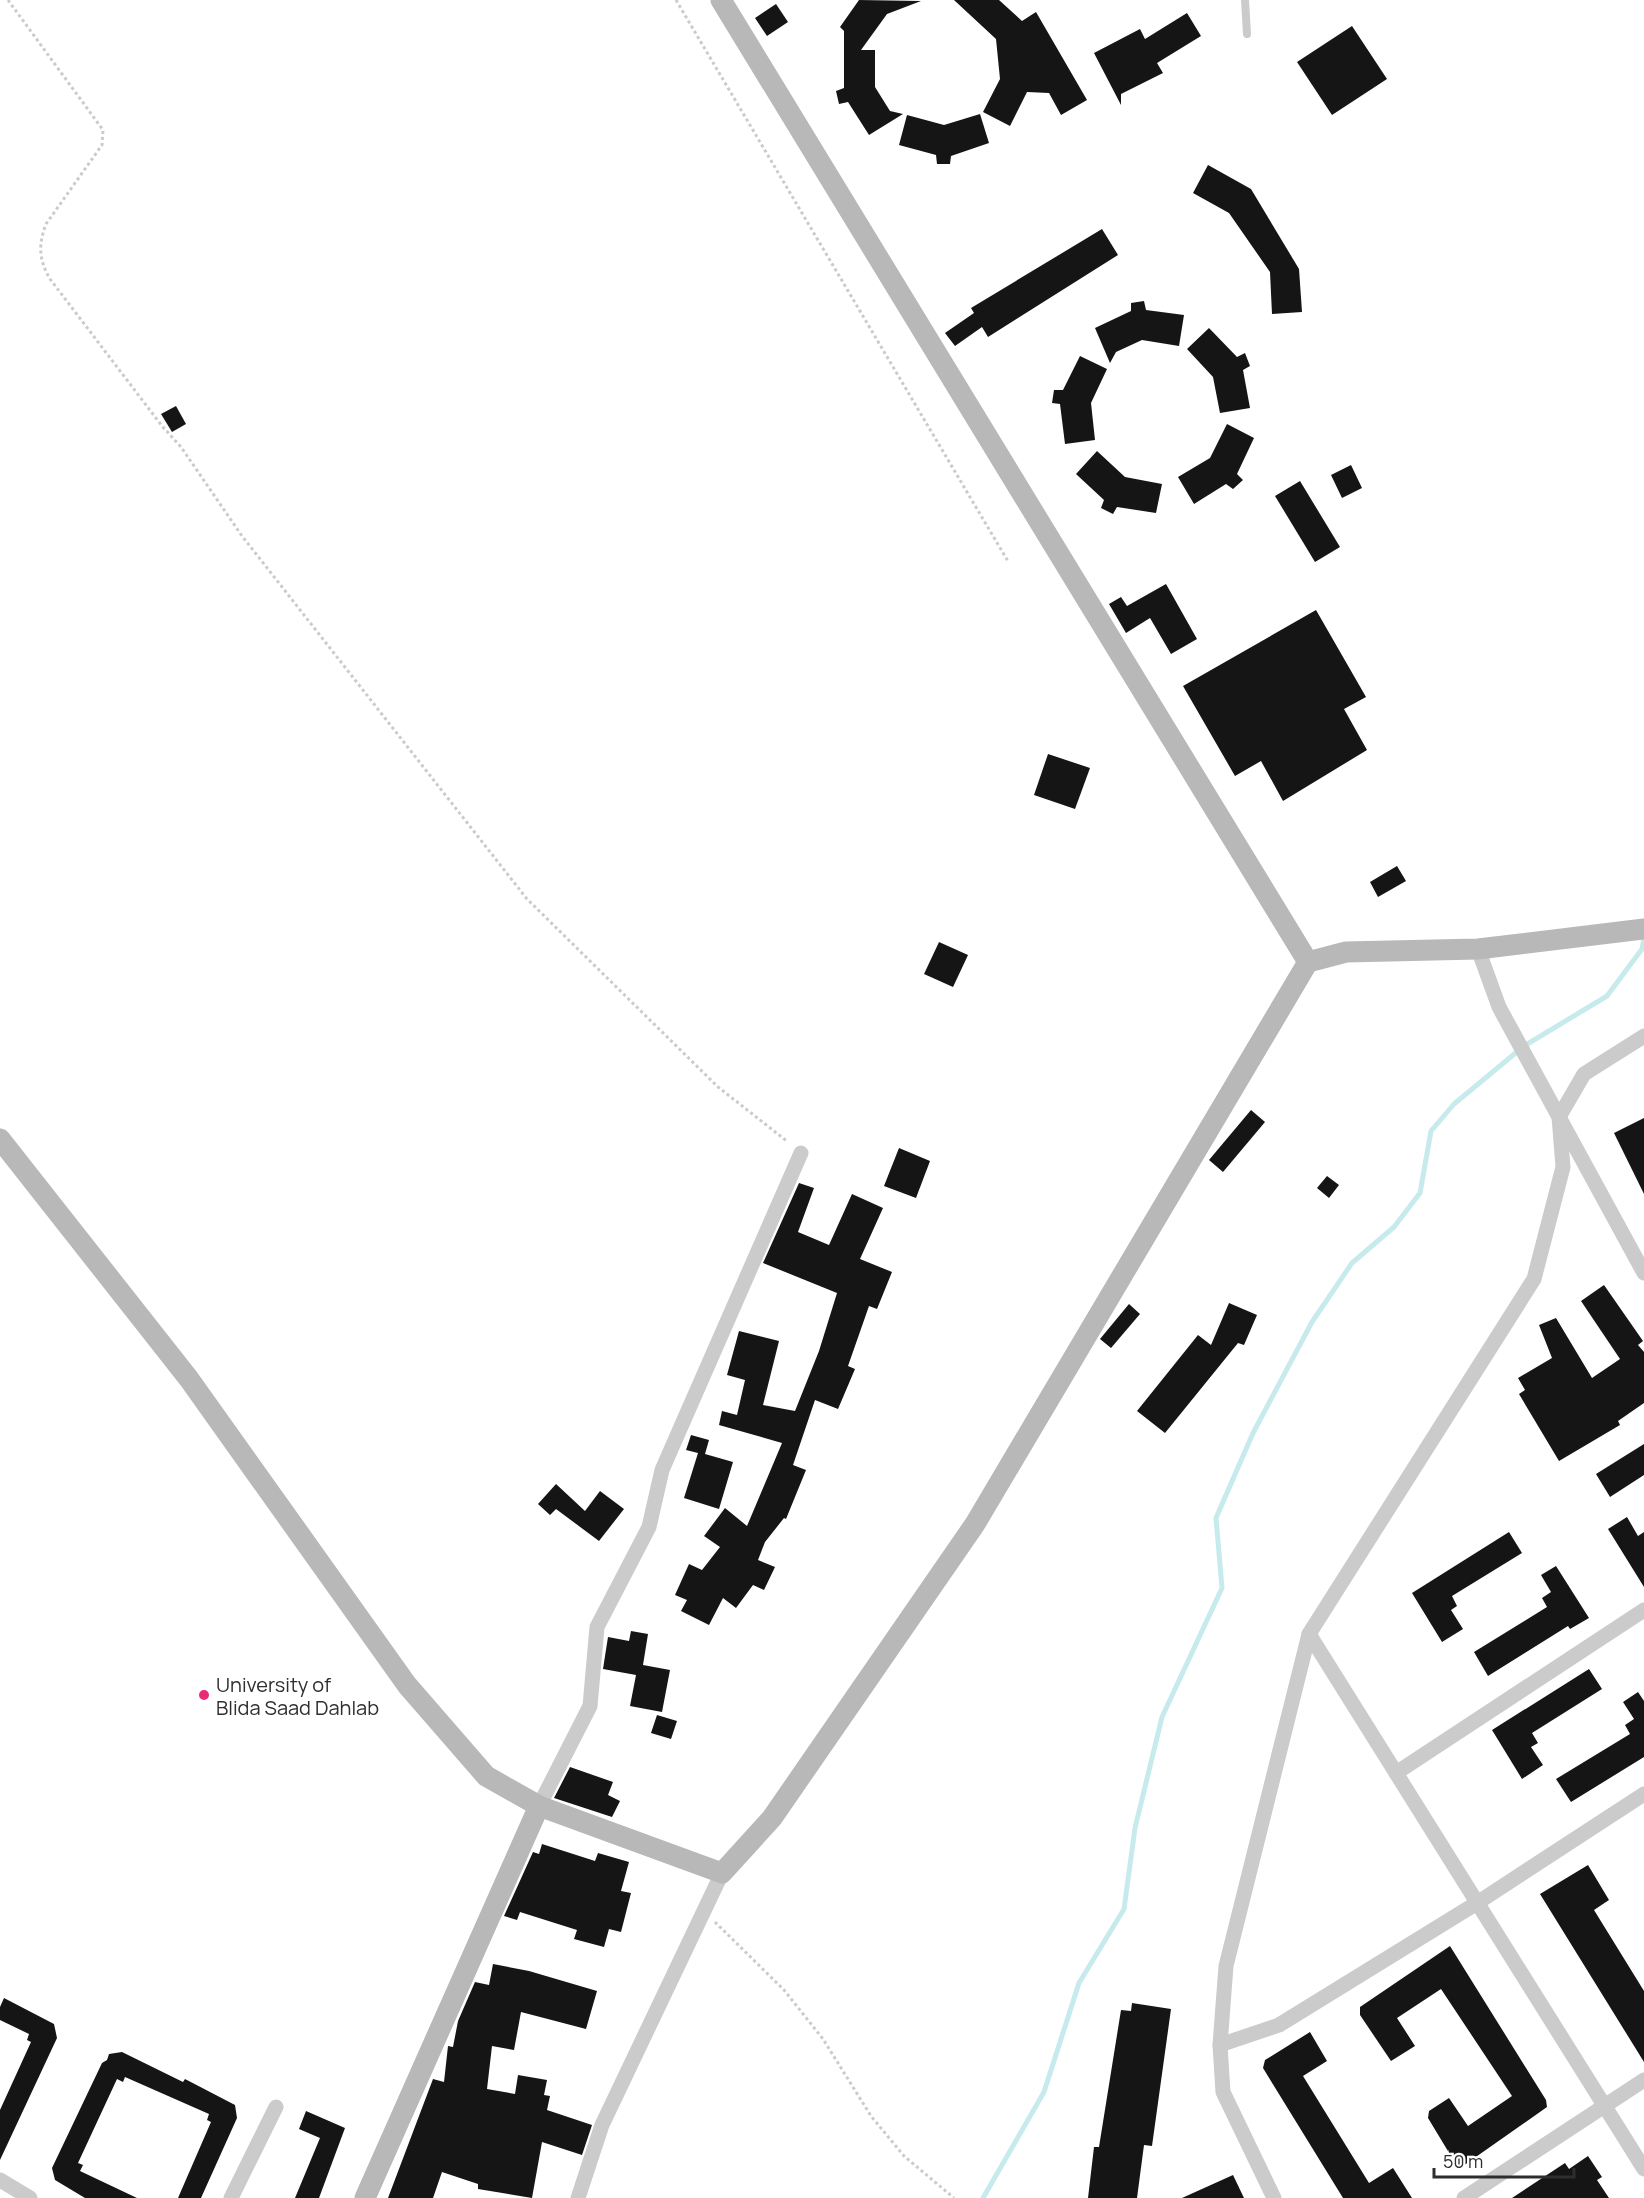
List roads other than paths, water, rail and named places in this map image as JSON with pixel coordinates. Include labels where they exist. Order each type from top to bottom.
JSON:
[{"type":"street","points":[[721,0],[1308,962]]},
{"type":"street","points":[[579,2198],[602,2125],[722,1873],[772,1818],[975,1524],[1308,962],[1346,951],[1478,949],[1644,929]]},
{"type":"street","points":[[1478,949],[1499,1007],[1644,1273]]},
{"type":"street","points":[[1274,2198],[1223,2092],[1220,2044],[1226,1966],[1309,1634],[1534,1279],[1563,1167],[1559,1117],[1584,1074],[1644,1036]]},
{"type":"street","points":[[0,1139],[189,1379],[407,1685],[486,1776],[540,1806],[722,1873]]},
{"type":"street","points":[[365,2198],[540,1806],[590,1706],[597,1627],[649,1527],[662,1470],[801,1153]]},
{"type":"street","points":[[1396,1773],[1644,1610]]},
{"type":"street","points":[[1309,1634],[1644,2169]]},
{"type":"street","points":[[1220,2044],[1279,2025],[1477,1903],[1644,1794]]},
{"type":"street","points":[[1464,2198],[1644,2080]]},
{"type":"street","points":[[231,2198],[276,2107]]},
{"type":"street","points":[[0,2180],[30,2198]]},
{"type":"lane","points":[[1245,0],[1247,34]]},
{"type":"waterway","points":[[983,2198],[1044,2092],[1079,1983],[1124,1909],[1135,1828],[1162,1717],[1222,1588],[1216,1518],[1253,1433],[1312,1322],[1352,1263],[1394,1227],[1420,1193],[1431,1131],[1454,1104],[1524,1046],[1607,996],[1642,949],[1644,938]]},
{"type":"place","name":"University of Blida Saad Dahlab","points":[[204,1695]]}]
